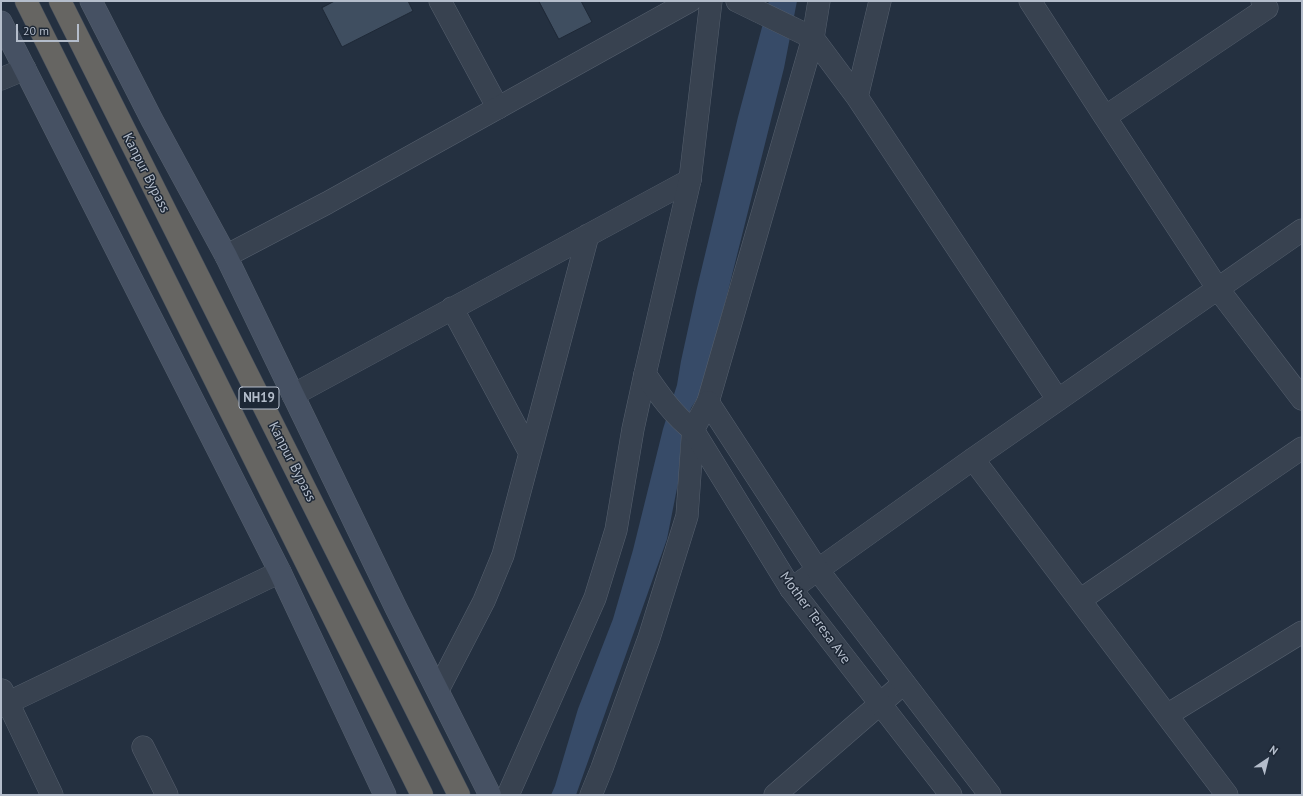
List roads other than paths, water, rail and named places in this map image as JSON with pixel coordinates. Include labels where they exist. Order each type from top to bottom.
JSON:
[{"type":"highway","name":"NH19","points":[[26,1],[422,795]]},
{"type":"highway","name":"Kanpur Bypass","points":[[60,1],[459,795]]},
{"type":"main road","points":[[91,1],[152,120],[226,256],[396,608],[490,795]]},
{"type":"main road","points":[[1,22],[280,572],[385,795]]},
{"type":"street","points":[[440,1],[498,108]]},
{"type":"street","points":[[226,256],[327,203],[690,1]]},
{"type":"street","points":[[508,795],[594,598],[616,530],[633,429],[690,180],[711,1]]},
{"type":"street","points":[[591,795],[649,638],[687,516],[689,428],[708,402],[819,1]]},
{"type":"street","points":[[857,97],[880,1]]},
{"type":"street","points":[[1030,1],[1218,289],[1302,399]]},
{"type":"street","points":[[740,3],[810,37],[857,97],[1058,400]]},
{"type":"street","points":[[1105,117],[1268,3]]},
{"type":"street","points":[[1,79],[25,69]]},
{"type":"street","points":[[293,395],[690,180]]},
{"type":"street","points":[[791,589],[817,569],[1302,230]]},
{"type":"street","points":[[438,690],[484,601],[503,555],[588,235]]},
{"type":"street","points":[[452,308],[530,453]]},
{"type":"street","name":"Mother Teresa Ave","points":[[645,374],[657,392],[689,428],[791,589],[947,793]]},
{"type":"street","points":[[708,402],[817,569],[990,795]]},
{"type":"street","points":[[1080,600],[1302,448]]},
{"type":"street","points":[[974,459],[1227,795]]},
{"type":"street","points":[[52,795],[3,699],[280,572]]},
{"type":"street","points":[[1167,715],[1301,634]]},
{"type":"street","points":[[775,795],[904,683]]},
{"type":"street","points":[[143,746],[167,795]]},
{"type":"water","points":[[769,1],[797,1],[784,68],[727,295],[700,394],[691,408],[681,441],[680,473],[667,539],[576,795],[551,795],[578,709],[613,619],[633,550],[663,429],[677,385],[697,288],[738,117]]}]
